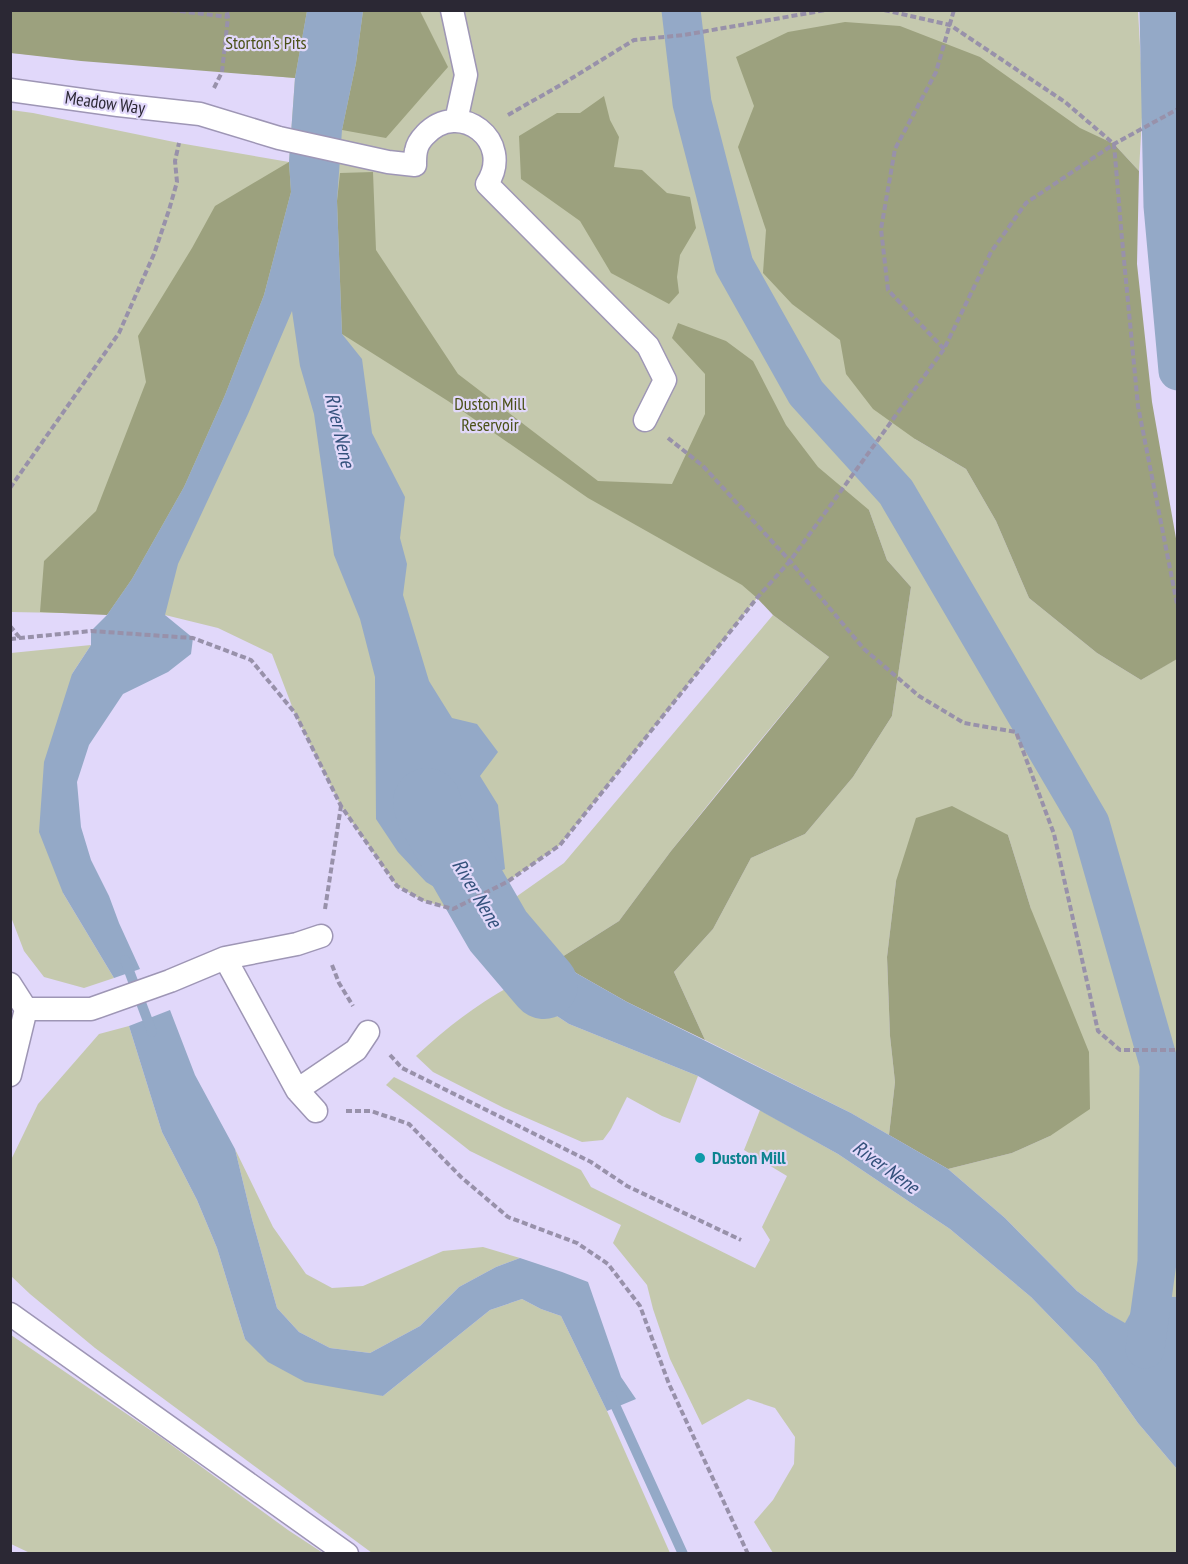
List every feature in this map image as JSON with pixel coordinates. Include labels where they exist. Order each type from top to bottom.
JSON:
[{"type":"lane","points":[[452,10],[466,75],[456,121],[469,123],[481,130],[490,140],[495,153],[495,166],[488,184],[648,346],[665,380],[645,420]]},
{"type":"lane","name":"Meadow Way","points":[[10,90],[200,114],[279,138],[388,162],[415,165],[416,151],[421,139],[430,129],[442,122],[456,121]]},
{"type":"lane","points":[[26,1009],[91,1009],[170,981],[225,958],[297,944],[321,936]]},
{"type":"lane","points":[[225,958],[297,1090],[316,1111]]},
{"type":"lane","points":[[10,984],[26,1009],[10,1075]]},
{"type":"lane","points":[[297,1090],[356,1050],[368,1032]]},
{"type":"lane","points":[[10,1314],[347,1554]]},
{"type":"path","points":[[171,10],[228,18]]},
{"type":"path","points":[[10,488],[119,333],[154,254],[170,210],[177,182],[176,161],[179,143],[200,114],[222,72],[228,18],[226,10]]},
{"type":"path","points":[[481,130],[634,40],[684,35],[826,10]]},
{"type":"path","points":[[884,10],[950,25],[1065,102],[1114,144],[1138,406],[1178,609]]},
{"type":"path","points":[[944,349],[888,290],[881,229],[895,149],[936,72],[954,10]]},
{"type":"path","points":[[10,639],[91,631],[193,638],[251,660],[295,714],[341,806],[397,886],[424,901],[453,909],[507,882],[560,845],[750,607],[790,561],[944,349],[991,252],[1026,203],[1114,144],[1178,109]]},
{"type":"path","points":[[645,420],[703,466],[790,561],[864,649],[919,696],[964,723],[1016,732],[1054,834],[1098,1031],[1120,1050],[1178,1050]]},
{"type":"path","points":[[10,626],[21,639]]},
{"type":"path","points":[[341,806],[321,936],[339,983],[368,1032],[402,1068],[591,1162],[627,1186],[741,1240]]},
{"type":"path","points":[[316,1111],[371,1111],[410,1124],[461,1177],[508,1217],[577,1243],[608,1264],[640,1306],[669,1384],[748,1554]]},
{"type":"green space","name":"Duston Mill Reservoir","points":[[10,11],[1138,11],[1143,99],[1139,171],[1114,144],[915,439],[966,469],[996,521],[1029,598],[1097,653],[1141,680],[1176,659],[1178,664],[1177,1297],[1140,1296],[1125,1324],[1077,1291],[1005,1218],[948,1169],[1012,1153],[1050,1136],[1031,909],[1008,835],[896,881],[887,957],[890,1036],[895,1082],[889,1135],[851,1113],[705,1040],[674,972],[713,929],[751,858],[805,834],[853,777],[892,716],[911,587],[887,560],[869,510],[790,561],[757,598],[560,845],[507,882],[453,909],[424,901],[397,886],[341,806],[295,714],[272,654],[218,628],[165,615],[11,612],[11,110],[289,162],[295,78],[11,53]]},
{"type":"green space","name":"Storton's Pits","points":[[10,11],[307,11],[295,78],[81,61],[11,53]]},
{"type":"green space","points":[[363,11],[420,11],[448,67],[386,138],[342,130],[356,63]]},
{"type":"green space","points":[[1171,11],[1178,11],[1177,85],[1172,87]]},
{"type":"green space","points":[[845,22],[900,26],[980,57],[1080,128],[1114,144],[1139,171],[1137,264],[1152,402],[1177,544],[1177,659],[1141,680],[1097,653],[1029,598],[996,521],[966,469],[915,439],[873,409],[846,374],[840,340],[792,304],[763,273],[766,230],[738,147],[754,106],[736,57],[788,32]]},
{"type":"green space","points":[[604,96],[610,120],[619,137],[614,167],[642,170],[667,193],[690,197],[696,228],[680,255],[677,277],[679,293],[669,304],[611,273],[580,221],[521,179],[519,136],[557,113],[580,113]]},
{"type":"green space","points":[[289,162],[291,192],[264,295],[225,395],[184,487],[132,579],[107,615],[40,612],[44,561],[96,511],[146,382],[138,336],[215,206]]},
{"type":"green space","points":[[373,172],[376,250],[458,374],[598,481],[672,484],[705,414],[705,374],[672,338],[678,323],[726,341],[753,361],[786,425],[818,467],[869,510],[887,560],[911,587],[892,716],[853,777],[805,834],[751,858],[713,929],[674,972],[705,1040],[627,1002],[576,973],[562,957],[619,921],[671,851],[829,657],[773,615],[742,585],[588,498],[448,401],[342,334],[337,201],[340,173]]},
{"type":"green space","points":[[773,615],[829,657],[671,851],[619,921],[562,957],[513,899],[564,863]]},
{"type":"green space","points":[[91,645],[72,674],[63,893],[114,978],[84,988],[44,977],[24,951],[11,917],[11,653]]},
{"type":"green space","points":[[952,806],[1008,835],[1031,909],[1089,1052],[1090,1109],[1050,1136],[1012,1153],[948,1169],[889,1135],[895,1082],[890,1036],[887,957],[896,881],[916,818]]},
{"type":"green space","points":[[514,984],[528,997],[569,1024],[698,1076],[680,1123],[627,1097],[603,1140],[582,1142],[504,1108],[433,1072],[416,1056],[462,1017]]},
{"type":"green space","points":[[129,1026],[162,1132],[197,1200],[217,1248],[245,1339],[383,1396],[490,1310],[522,1299],[561,1316],[607,1411],[670,1553],[372,1553],[95,1348],[11,1276],[10,1162],[38,1104],[99,1034]]},
{"type":"green space","points":[[394,1077],[581,1170],[591,1187],[755,1268],[770,1240],[762,1227],[787,1176],[744,1150],[760,1110],[838,1154],[950,1229],[1031,1297],[1096,1364],[1138,1423],[1177,1469],[1177,1553],[773,1553],[754,1522],[773,1500],[794,1464],[795,1437],[775,1408],[748,1399],[702,1425],[670,1359],[647,1285],[613,1243],[621,1225],[470,1151],[386,1085]]},
{"type":"green space","points":[[235,1149],[273,1227],[306,1274],[332,1288],[363,1286],[443,1251],[483,1247],[520,1258],[496,1267],[459,1287],[420,1326],[370,1353],[330,1348],[299,1332],[277,1308]]},
{"type":"green space","points":[[11,1335],[162,1438],[323,1553],[32,1554],[11,1544]]},
{"type":"water","points":[[307,11],[363,11],[356,63],[342,130],[337,201],[342,334],[362,359],[372,433],[405,497],[400,538],[407,564],[403,595],[429,681],[452,718],[477,724],[498,752],[480,776],[498,805],[505,869],[446,894],[426,882],[398,852],[376,819],[375,677],[360,619],[334,555],[314,414],[300,366],[292,311],[248,414],[178,564],[165,615],[193,638],[191,654],[168,672],[123,694],[89,745],[77,782],[81,827],[91,860],[140,969],[114,978],[63,893],[39,832],[44,762],[72,674],[91,645],[91,631],[107,615],[132,579],[184,487],[225,395],[264,295],[291,192],[289,162],[295,78]]},
{"type":"water","points":[[513,899],[576,973],[627,1002],[851,1113],[948,1169],[1005,1218],[1077,1291],[1106,1312],[1125,1323],[1140,1296],[1177,1297],[1177,1469],[1138,1423],[1096,1364],[1031,1297],[950,1229],[838,1154],[698,1076],[569,1024],[528,997],[514,984],[467,922]]},
{"type":"water","points":[[170,1010],[195,1075],[235,1149],[277,1308],[299,1332],[330,1348],[370,1353],[420,1326],[459,1287],[496,1267],[520,1258],[588,1282],[621,1377],[636,1399],[607,1411],[561,1316],[522,1299],[490,1310],[383,1396],[305,1382],[268,1362],[245,1339],[217,1248],[197,1200],[162,1132],[129,1026]]},
{"type":"waterway","points":[[681,10],[692,103],[734,265],[806,393],[896,492],[1090,823],[1159,1064],[1157,1262],[1145,1349]]},
{"type":"waterway","points":[[1159,10],[1163,206],[1178,371]]},
{"type":"waterway","name":"River Nene","points":[[427,802],[430,813],[498,931],[544,985]]},
{"type":"waterway","points":[[125,960],[152,1032]]},
{"type":"waterway","points":[[611,1396],[683,1554]]},
{"type":"place","name":"Duston Mill","points":[[700,1158]]}]
